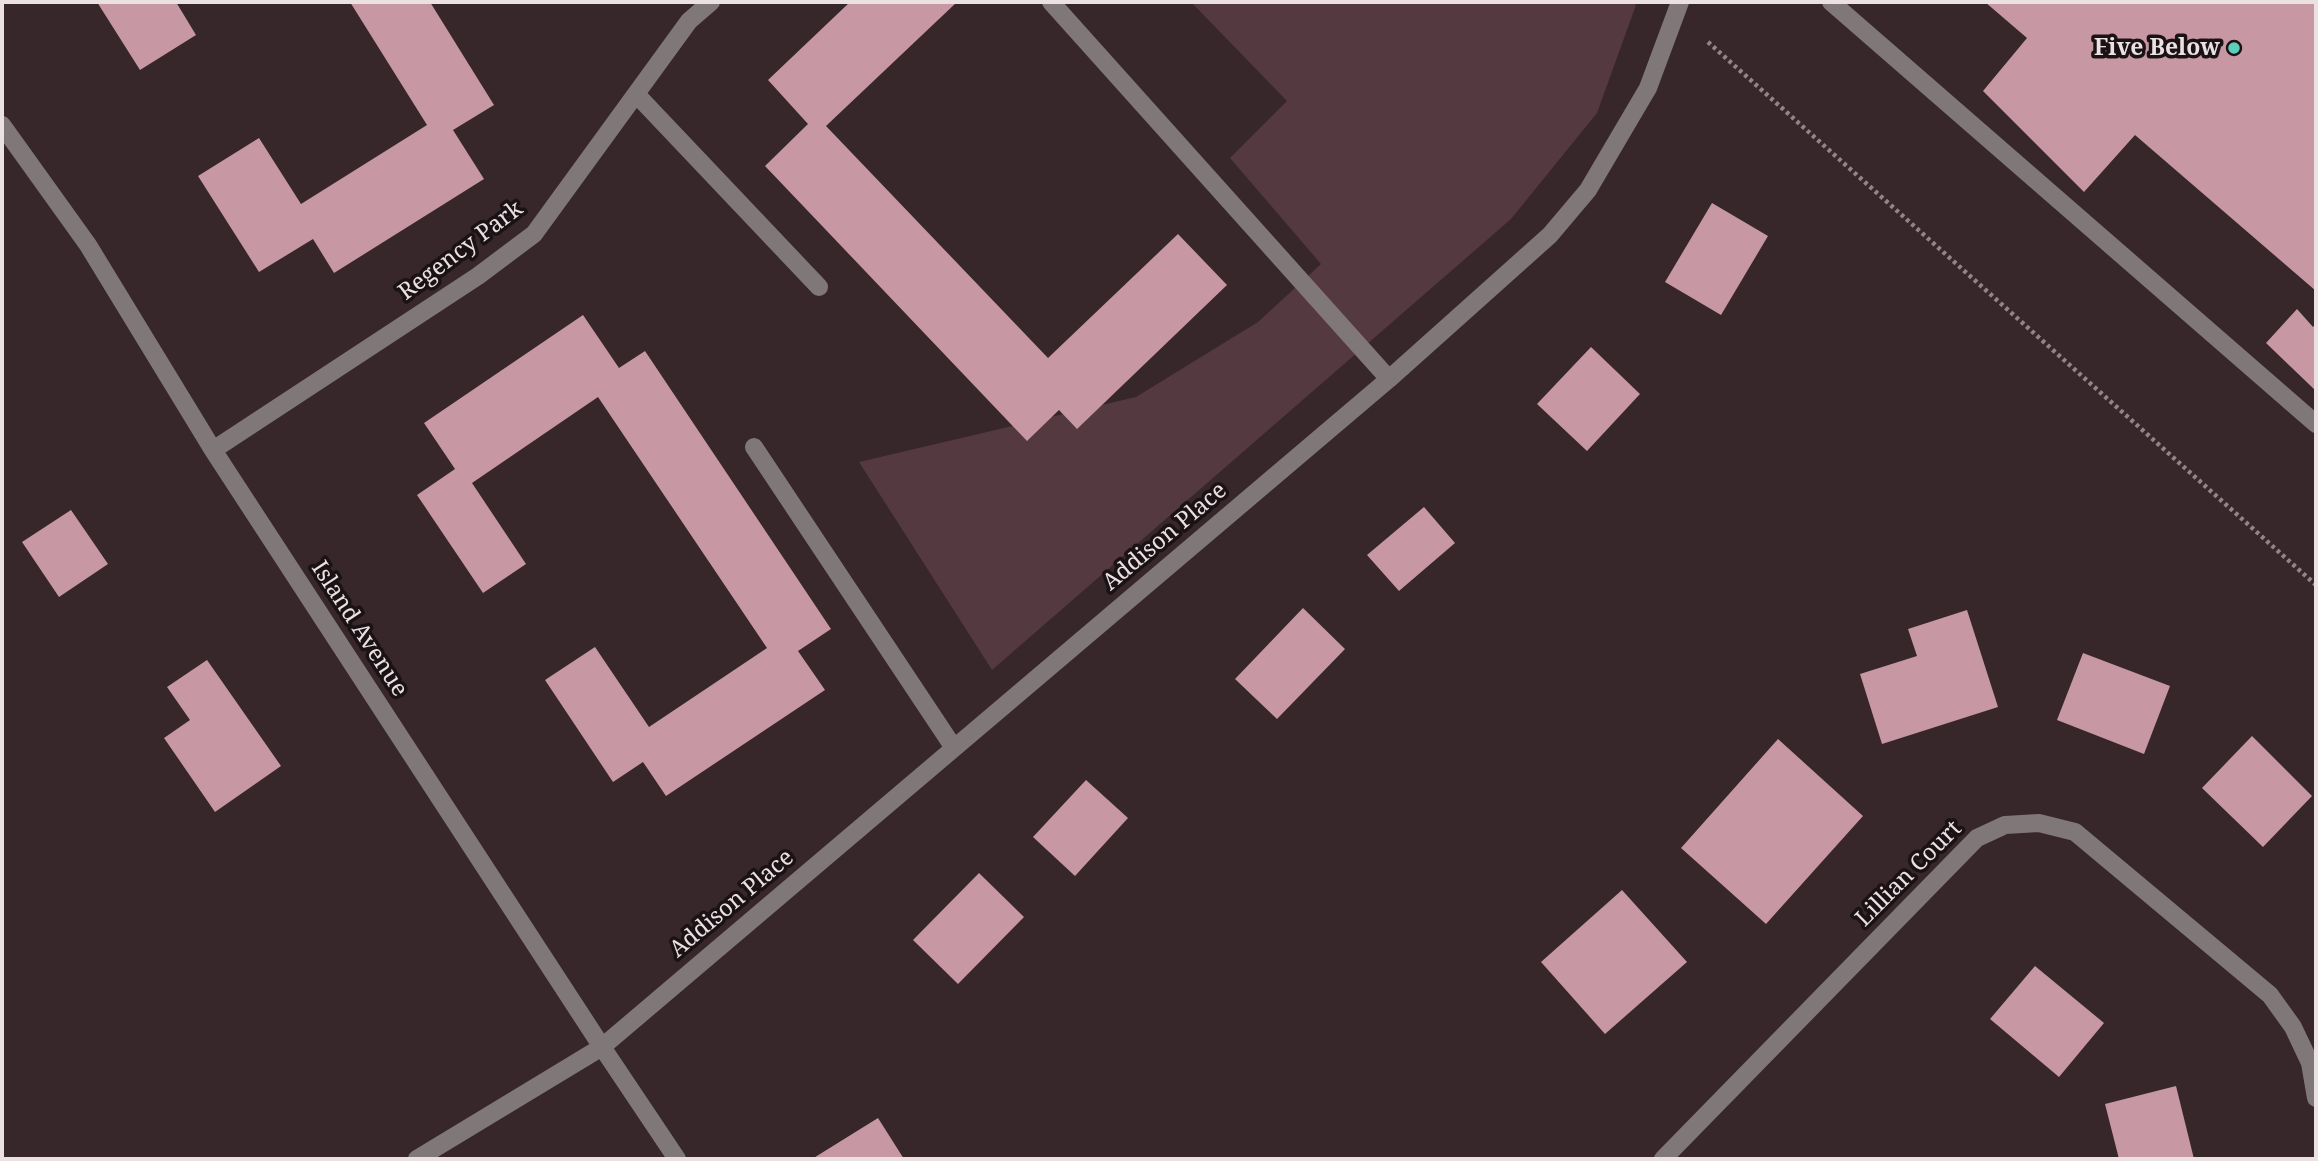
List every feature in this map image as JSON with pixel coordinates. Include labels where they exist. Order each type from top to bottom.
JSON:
[{"type":"street","name":"Regency Park","points":[[213,450],[478,276],[534,234],[690,21],[710,2]]},
{"type":"street","points":[[1052,2],[1389,379]]},
{"type":"street","points":[[1831,2],[2316,424]]},
{"type":"street","name":"Addison Place","points":[[417,1159],[602,1047],[1389,379],[1550,235],[1588,190],[1648,88],[1679,3]]},
{"type":"street","points":[[636,94],[819,287]]},
{"type":"street","name":"Island Avenue","points":[[2,125],[88,245],[213,450],[677,1159]]},
{"type":"street","points":[[754,447],[954,748]]},
{"type":"street","name":"Lillian Court","points":[[1663,1159],[1977,838],[2005,825],[2039,823],[2075,832],[2270,995],[2293,1027],[2310,1063],[2316,1098]]},
{"type":"path","points":[[1708,42],[2316,585]]},
{"type":"shaded area","points":[[1191,2],[1632,2],[1636,5],[1597,113],[1511,219],[992,670],[859,462],[1136,397],[1258,322],[1321,264],[1230,158],[1287,101]]},
{"type":"building","points":[[97,2],[176,2],[196,35],[140,70]]},
{"type":"building","points":[[350,2],[430,2],[494,105],[453,130],[484,179],[334,273],[313,239],[259,272],[198,176],[259,138],[301,204],[427,125]]},
{"type":"building","points":[[850,2],[957,2],[826,126],[1048,358],[1178,234],[1227,285],[1077,429],[1059,410],[1027,441],[765,166],[808,124],[768,80]]},
{"type":"building","points":[[1985,2],[2316,2],[2316,291],[2135,135],[2084,192],[1983,91],[2027,38]]},
{"type":"building","points":[[1712,203],[1768,236],[1721,315],[1665,282]]},
{"type":"building","points":[[2297,309],[2313,327],[2316,323],[2316,391],[2266,343]]},
{"type":"building","points":[[583,315],[619,368],[645,351],[831,629],[798,651],[825,690],[666,796],[643,762],[613,782],[545,680],[595,647],[649,727],[767,648],[598,397],[472,483],[526,564],[483,593],[417,495],[455,469],[424,423]]},
{"type":"building","points":[[1591,347],[1640,394],[1587,451],[1537,404]]},
{"type":"building","points":[[1424,507],[1455,543],[1399,591],[1367,555]]},
{"type":"building","points":[[71,510],[108,564],[59,597],[22,542]]},
{"type":"building","points":[[1303,608],[1345,649],[1277,719],[1235,679]]},
{"type":"building","points":[[1967,610],[1998,707],[1882,744],[1860,674],[1917,656],[1908,629]]},
{"type":"building","points":[[2083,653],[2170,686],[2144,754],[2057,720]]},
{"type":"building","points":[[207,660],[281,766],[215,812],[164,738],[190,720],[167,687]]},
{"type":"building","points":[[2252,736],[2312,796],[2263,847],[2202,788]]},
{"type":"building","points":[[1778,739],[1863,816],[1766,924],[1681,848]]},
{"type":"building","points":[[1086,780],[1128,818],[1075,876],[1033,837]]},
{"type":"building","points":[[979,873],[1024,917],[958,984],[913,940]]},
{"type":"building","points":[[1622,890],[1687,962],[1605,1034],[1541,962]]},
{"type":"building","points":[[2035,966],[2104,1023],[2059,1077],[1990,1019]]},
{"type":"building","points":[[2176,1086],[2194,1159],[2119,1159],[2105,1104]]},
{"type":"building","points":[[878,1118],[904,1159],[812,1159]]},
{"type":"place","name":"Five Below","points":[[2234,48]]}]
